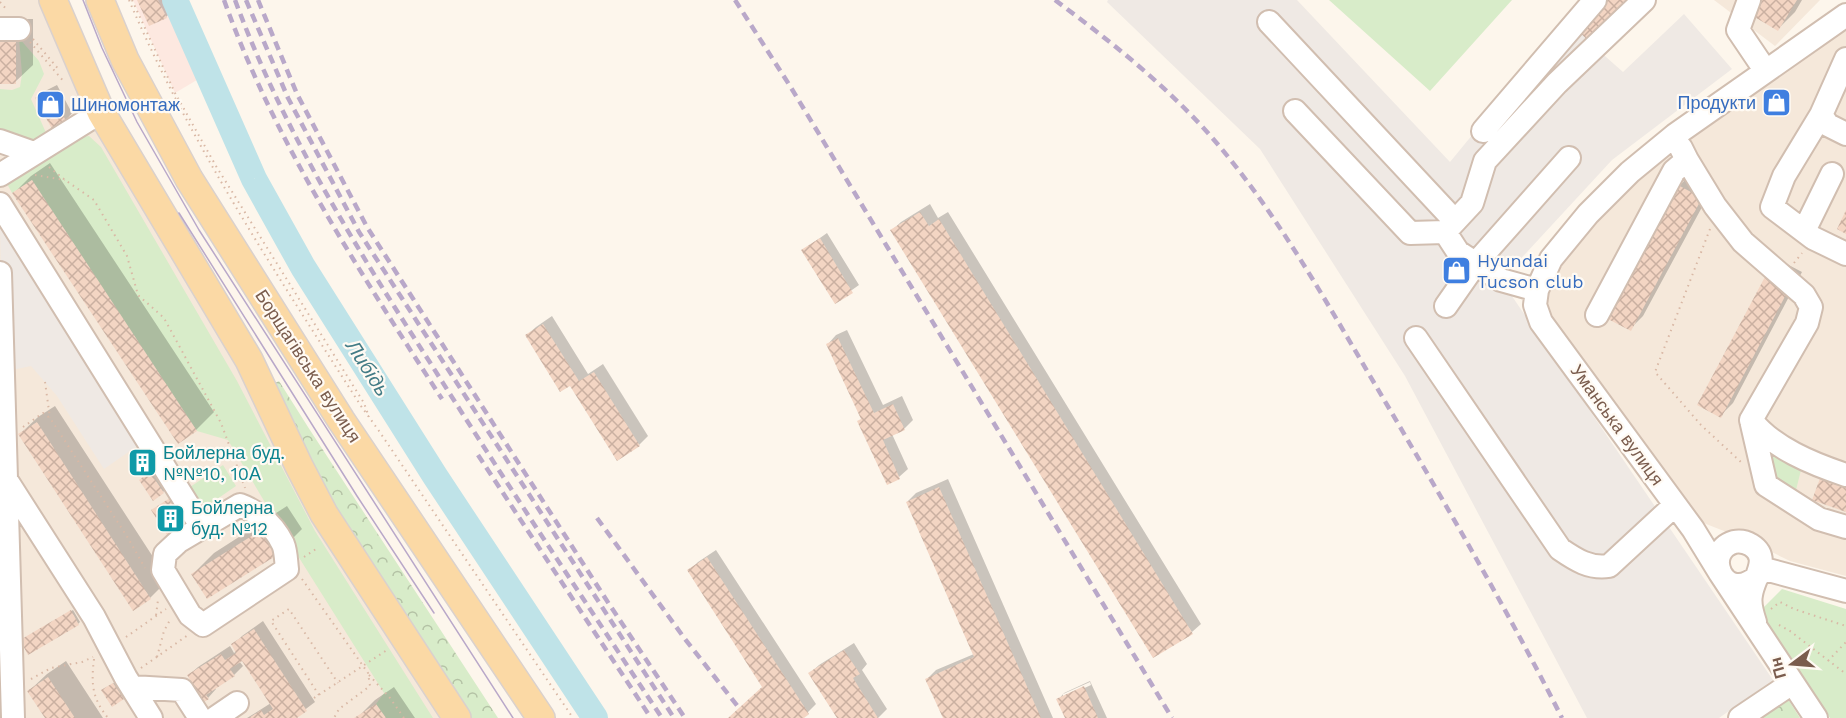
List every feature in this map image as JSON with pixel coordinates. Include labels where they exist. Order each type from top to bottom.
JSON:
[{"type":"main road","points":[[53,0],[101,112],[249,360],[298,466],[324,514],[457,718]]},
{"type":"main road","name":"Борщагівська вулиця","points":[[100,0],[125,60],[189,179],[341,420],[541,718]]},
{"type":"street","points":[[1483,131],[1595,0]]},
{"type":"street","points":[[1295,111],[1410,233],[1450,226],[1472,202],[1485,161],[1557,83],[1644,0]]},
{"type":"street","points":[[1749,0],[1738,30],[1765,70]]},
{"type":"street","points":[[1269,22],[1450,226],[1458,252],[1501,280],[1537,290],[1551,259],[1588,214],[1630,172],[1675,135],[1846,15]]},
{"type":"street","points":[[1846,59],[1821,115],[1784,176],[1772,207],[1813,238],[1846,254]]},
{"type":"street","points":[[0,175],[34,164],[101,112]]},
{"type":"street","points":[[1821,115],[1828,125],[1846,134]]},
{"type":"street","points":[[1675,135],[1687,160],[1718,210],[1743,242],[1804,295],[1811,307],[1807,323],[1750,420],[1766,485],[1820,519],[1846,527]]},
{"type":"street","points":[[0,141],[34,164]]},
{"type":"street","points":[[1446,306],[1476,263],[1569,158]]},
{"type":"street","points":[[1596,315],[1674,171],[1687,160]]},
{"type":"street","points":[[1803,231],[1832,174]]},
{"type":"street","points":[[0,204],[201,526]]},
{"type":"street","points":[[0,273],[1,372],[6,479],[5,592],[13,718]]},
{"type":"street","name":"Уманська вулиця","points":[[1537,290],[1535,305],[1541,322],[1694,529],[1720,573],[1768,622],[1792,683],[1816,718]]},
{"type":"street","points":[[1416,338],[1560,549],[1574,559],[1597,568],[1609,566],[1675,505]]},
{"type":"street","points":[[1750,420],[1765,436],[1815,465],[1846,475]]},
{"type":"street","points":[[6,479],[94,617],[129,683],[151,718]]},
{"type":"street","points":[[240,505],[253,510],[269,524],[284,546],[287,569],[203,625],[190,615],[163,570],[165,554],[178,541],[201,526],[240,505]]},
{"type":"street","points":[[1694,529],[1730,543],[1751,544],[1760,556],[1759,572],[1750,583],[1736,585],[1729,583],[1720,573],[1718,566],[1720,553],[1730,543]]},
{"type":"street","points":[[1759,572],[1846,591]]},
{"type":"street","name":"Уманська вулиця","points":[[1759,572],[1750,594],[1750,608],[1768,622]]},
{"type":"street","points":[[129,683],[182,690],[200,718]]},
{"type":"street","points":[[1740,718],[1792,683]]},
{"type":"street","points":[[215,718],[237,703]]},
{"type":"path","points":[[130,0],[174,93],[216,166],[364,403],[375,435]]},
{"type":"path","points":[[130,0],[172,97],[231,200],[370,420],[573,718]]},
{"type":"path","points":[[0,7],[9,29],[71,90]]},
{"type":"path","points":[[34,164],[65,180]]},
{"type":"path","points":[[34,164],[65,180],[94,200],[127,256],[138,295],[164,318],[221,423],[253,510]]},
{"type":"path","points":[[1718,210],[1655,372],[1701,425],[1742,462]]},
{"type":"path","points":[[45,382],[50,418]]},
{"type":"path","points":[[16,431],[43,413],[50,418],[150,576]]},
{"type":"path","points":[[287,569],[298,574],[368,673],[404,718]]},
{"type":"path","points":[[156,616],[159,602],[157,594]]},
{"type":"path","points":[[111,648],[181,599]]},
{"type":"path","points":[[157,657],[164,631],[181,599]]},
{"type":"path","points":[[1846,626],[1780,603],[1768,622],[1790,631],[1846,674]]},
{"type":"path","points":[[319,695],[271,621],[289,609],[338,683]]},
{"type":"path","points":[[129,683],[157,657],[203,625]]},
{"type":"path","points":[[1828,660],[1846,642]]},
{"type":"path","points":[[314,698],[390,648]]},
{"type":"path","points":[[44,671],[82,662],[95,656],[91,679],[97,704],[108,718]]},
{"type":"path","points":[[334,718],[339,709],[370,686],[368,673]]},
{"type":"shaded area","points":[[0,0],[48,0],[443,718],[0,718]]},
{"type":"shaded area","points":[[133,0],[175,0],[207,74],[175,93]]},
{"type":"shaded area","points":[[1108,0],[1297,0],[1450,162],[1583,0],[1650,0],[1597,49],[1623,72],[1684,14],[1732,69],[1612,160],[1501,280],[1773,680],[1719,718],[1587,718],[1405,376],[1260,149],[1107,2]]},
{"type":"shaded area","points":[[1714,0],[1820,0],[1775,46]]},
{"type":"shaded area","points":[[1846,23],[1846,576],[1790,561],[1747,540],[1701,522],[1550,325],[1542,291],[1553,261],[1629,181]]},
{"type":"shaded area","points":[[0,224],[140,444],[104,469],[57,396],[31,366],[3,372]]},
{"type":"green space","points":[[1329,0],[1512,0],[1430,91]]},
{"type":"green space","points":[[19,38],[39,61],[44,74],[31,99],[47,135],[30,144],[0,131],[0,89],[12,90],[20,87],[22,74]]},
{"type":"green space","points":[[89,136],[101,147],[237,381],[315,531],[433,718],[386,718],[376,704],[384,693],[228,440],[197,431],[32,180],[12,193],[5,180],[75,138]]},
{"type":"green space","points":[[279,381],[498,718],[470,718],[387,591],[320,480],[275,383]]},
{"type":"green space","points":[[1767,449],[1802,466],[1796,490],[1775,483]]},
{"type":"green space","points":[[223,465],[236,486],[204,508],[190,487]]},
{"type":"green space","points":[[1782,589],[1846,609],[1846,718],[1830,718],[1758,613]]},
{"type":"green space","points":[[1786,696],[1800,718],[1757,718]]},
{"type":"building","points":[[137,0],[158,0],[167,18],[149,26]]},
{"type":"building","points":[[1602,0],[1626,0],[1622,4],[1628,9],[1593,45],[1575,28]]},
{"type":"building","points":[[1762,0],[1797,0],[1778,31],[1753,16]]},
{"type":"building","points":[[0,36],[16,36],[16,84],[0,84]]},
{"type":"building","points":[[50,90],[66,121],[52,129],[35,98]]},
{"type":"building","points":[[32,180],[197,431],[178,444],[12,193]]},
{"type":"building","points":[[1678,185],[1702,198],[1631,331],[1606,318]]},
{"type":"building","points":[[1846,210],[1846,234],[1837,229]]},
{"type":"building","points":[[920,212],[929,226],[939,219],[1193,634],[1153,658],[890,230]]},
{"type":"building","points":[[820,238],[853,293],[835,304],[801,250]]},
{"type":"building","points":[[1767,273],[1791,285],[1721,418],[1697,405]]},
{"type":"building","points":[[543,324],[579,381],[594,372],[640,446],[617,461],[570,386],[560,392],[525,335]]},
{"type":"building","points":[[838,338],[874,413],[893,404],[905,430],[883,440],[900,479],[887,485],[857,421],[861,419],[826,344]]},
{"type":"building","points":[[37,422],[151,599],[133,611],[18,434]]},
{"type":"building","name":"Бойлерна буд. №№10, 10А","points":[[142,450],[154,468],[143,476],[131,457]]},
{"type":"building","points":[[150,472],[164,493],[153,501],[139,480]]},
{"type":"building","points":[[1822,473],[1846,481],[1846,512],[1812,500]]},
{"type":"building","points":[[939,487],[1041,718],[943,718],[925,679],[974,657],[906,502]]},
{"type":"building","name":"Бойлерна буд. №12","points":[[170,498],[188,527],[169,538],[151,510]]},
{"type":"building","points":[[266,527],[282,552],[207,599],[191,574]]},
{"type":"building","points":[[707,557],[809,714],[804,718],[728,718],[762,687],[687,570]]},
{"type":"building","points":[[71,610],[79,625],[28,655],[20,640]]},
{"type":"building","points":[[254,629],[307,711],[297,718],[249,718],[261,710],[264,715],[273,709],[242,661],[230,669],[235,676],[206,695],[209,699],[204,702],[187,675],[221,654],[225,660],[236,653],[231,644]]},
{"type":"building","points":[[844,650],[860,674],[853,678],[878,718],[837,718],[808,673]]},
{"type":"building","points":[[48,677],[75,718],[45,718],[27,691]]},
{"type":"building","points":[[113,683],[124,699],[112,707],[101,690]]},
{"type":"building","points":[[1084,686],[1098,718],[1065,718],[1056,699]]},
{"type":"building","points":[[376,704],[386,718],[354,718]]},
{"type":"waterway","name":"Либідь","points":[[175,0],[254,179],[303,267],[435,476],[595,718]]},
{"type":"tram line","points":[[83,0],[102,48],[137,122],[199,230],[513,718]]},
{"type":"tram line","points":[[179,213],[357,496],[434,613]]},
{"type":"railway","points":[[224,0],[268,105],[321,206],[442,399]]},
{"type":"railway","points":[[235,0],[254,48],[298,142],[349,232],[488,453],[662,718]]},
{"type":"railway","points":[[246,0],[288,98],[359,232],[674,718]]},
{"type":"railway","points":[[258,0],[297,94],[367,227],[609,604],[685,718]]},
{"type":"railway","points":[[735,0],[790,86],[1172,718]]},
{"type":"railway","points":[[1055,0],[1115,46],[1173,97],[1208,133],[1255,192],[1318,288],[1424,468],[1495,592],[1562,718]]},
{"type":"railway","points":[[478,455],[651,718]]},
{"type":"railway","points":[[597,518],[685,639],[739,708]]},
{"type":"place","name":"Продукти","points":[[1777,103]]},
{"type":"place","name":"Шиномонтаж","points":[[50,105]]},
{"type":"place","name":"Hyundai Tucson club","points":[[1456,271]]},
{"type":"place","name":"Бойлерна буд. №№10, 10А","points":[[142,463]]},
{"type":"place","name":"Бойлерна буд. №12","points":[[170,518]]}]
